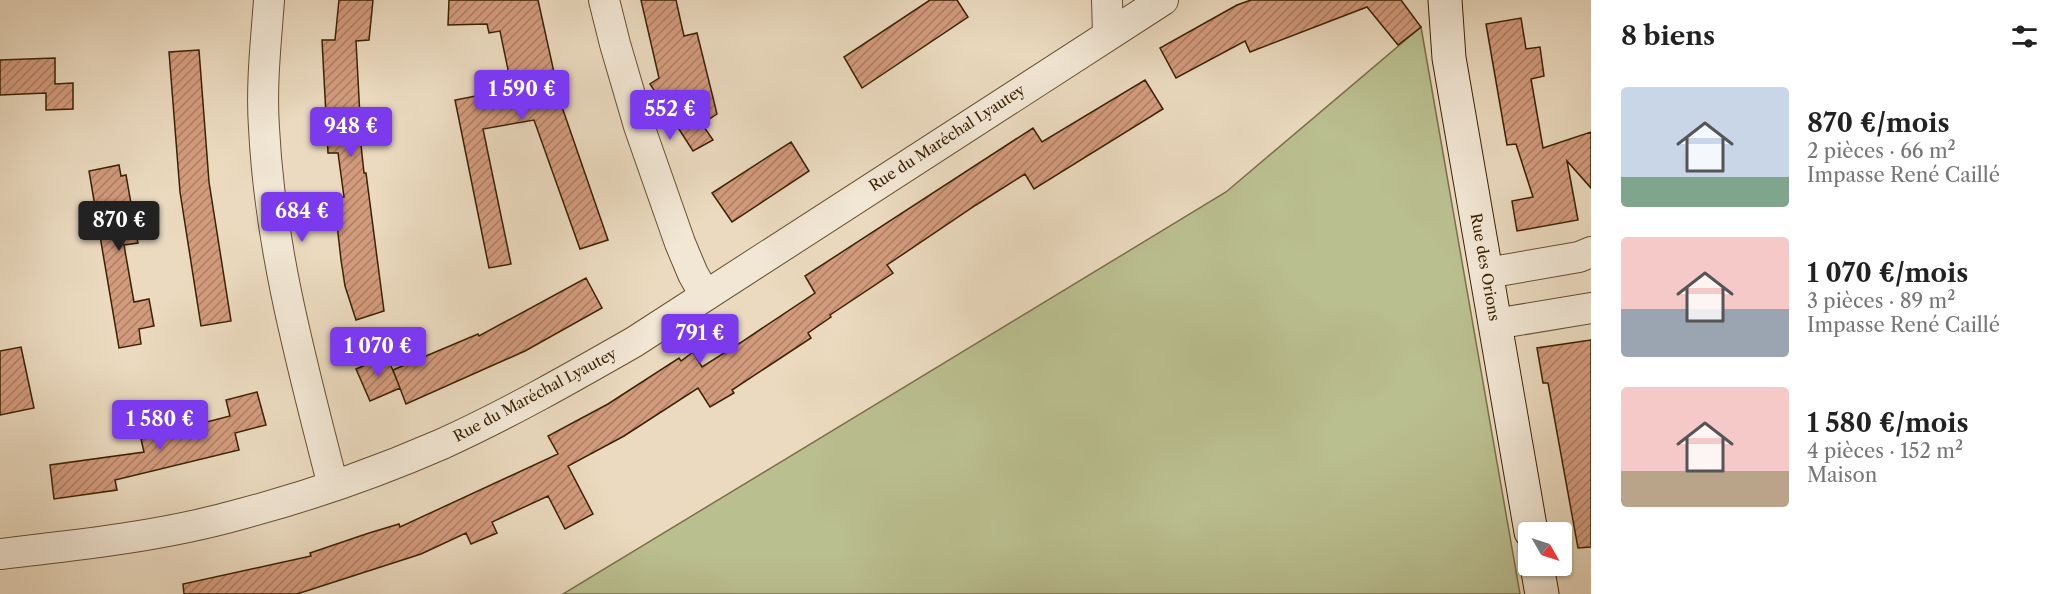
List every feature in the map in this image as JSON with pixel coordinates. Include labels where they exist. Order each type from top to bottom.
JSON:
[{"type":"street","points":[[268,0],[263,85],[264,126],[273,217],[296,340],[333,486]]},
{"type":"street","points":[[604,0],[639,126],[680,243],[705,295]]},
{"type":"street","points":[[1107,0],[1108,34]]},
{"type":"street","name":"Rue du Maréchal Lyautey","points":[[0,554],[208,522],[286,502],[441,444],[518,407],[634,342],[1163,0]]},
{"type":"street","name":"Rue des Orions","points":[[1445,0],[1449,58],[1530,522]]},
{"type":"street","points":[[1486,273],[1579,257],[1591,252]]},
{"type":"street","points":[[1496,324],[1591,308]]},
{"type":"street","points":[[1539,576],[1542,594]]},
{"type":"green space","points":[[1421,27],[1520,594],[563,594],[1226,192]]},
{"type":"building","points":[[339,0],[373,0],[369,40],[356,41],[360,117],[358,117],[384,311],[356,320],[345,286],[341,260],[334,198],[344,197],[338,153],[328,153],[323,59],[322,40],[335,40]]},
{"type":"building","points":[[449,0],[538,0],[561,104],[608,240],[580,249],[534,120],[483,129],[511,264],[489,268],[455,100],[512,89],[500,31],[489,33],[487,24],[448,25]]},
{"type":"building","points":[[641,0],[676,0],[684,36],[697,33],[717,114],[702,124],[713,140],[693,151],[650,84],[659,78]]},
{"type":"building","points":[[930,0],[957,0],[968,17],[862,88],[844,57]]},
{"type":"building","points":[[1251,0],[1401,0],[1421,27],[1398,45],[1367,7],[1250,52],[1245,41],[1176,78],[1160,48],[1237,5]]},
{"type":"building","points":[[1521,18],[1526,49],[1540,47],[1544,76],[1531,79],[1543,148],[1591,132],[1591,188],[1567,161],[1578,220],[1517,231],[1512,201],[1533,197],[1516,144],[1507,145],[1486,24]]},
{"type":"building","points":[[199,50],[209,182],[231,321],[201,326],[180,192],[169,52]]},
{"type":"building","points":[[55,58],[55,84],[73,83],[73,109],[46,110],[46,93],[0,95],[0,60]]},
{"type":"building","points":[[1145,80],[1163,109],[1034,189],[1025,174],[976,205],[887,265],[893,273],[830,315],[831,317],[808,333],[811,338],[732,390],[734,393],[710,407],[698,388],[624,436],[568,466],[593,514],[565,529],[548,496],[492,522],[497,533],[471,544],[466,533],[421,554],[297,594],[184,594],[183,584],[311,556],[310,553],[369,533],[399,524],[400,527],[558,454],[548,436],[608,404],[679,358],[681,361],[693,352],[702,367],[815,293],[805,276],[1033,128],[1042,142]]},
{"type":"building","points":[[791,142],[809,171],[732,222],[712,193]]},
{"type":"building","points":[[119,165],[121,176],[126,175],[138,243],[124,245],[134,302],[149,299],[154,326],[139,329],[141,344],[119,348],[89,171]]},
{"type":"building","points":[[586,278],[602,308],[525,351],[406,404],[393,370],[478,334],[479,336]]},
{"type":"building","points":[[1591,340],[1591,547],[1578,548],[1548,383],[1543,383],[1537,348]]},
{"type":"building","points":[[21,347],[34,408],[0,415],[0,351]]},
{"type":"building","points":[[387,356],[400,388],[370,401],[356,369]]},
{"type":"building","points":[[257,392],[266,425],[235,433],[239,450],[115,480],[117,490],[54,499],[50,465],[144,452],[141,439],[230,416],[226,400]]}]
